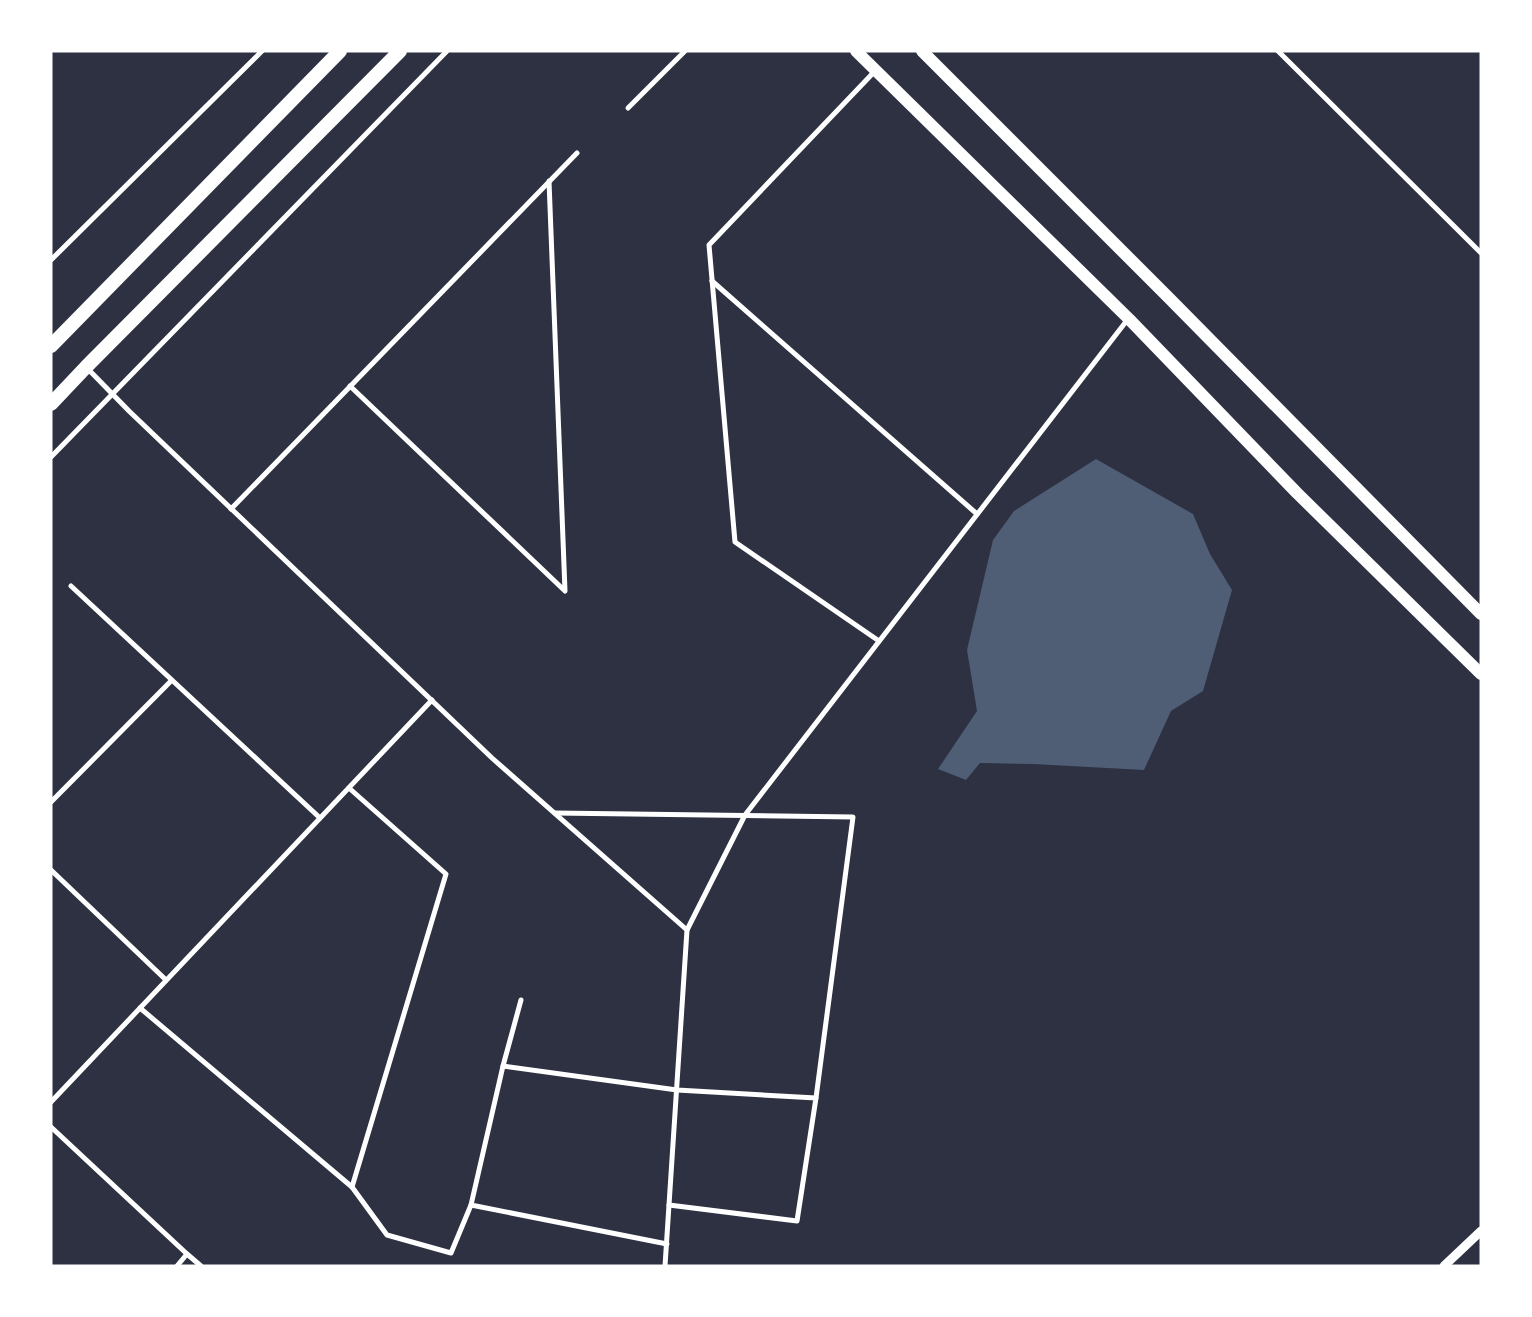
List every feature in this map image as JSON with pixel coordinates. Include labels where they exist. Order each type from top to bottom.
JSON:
[{"type":"highway","points":[[52,343],[340,51]]},
{"type":"highway","points":[[51,404],[400,51]]},
{"type":"main road","points":[[856,51],[1128,319],[1297,493],[1481,674]]},
{"type":"main road","points":[[922,51],[1481,614]]},
{"type":"street","points":[[51,260],[262,51]]},
{"type":"street","points":[[51,457],[447,51]]},
{"type":"street","points":[[628,108],[684,51]]},
{"type":"street","points":[[1278,51],[1481,253]]},
{"type":"street","points":[[876,71],[709,245],[735,542],[879,641]]},
{"type":"street","points":[[231,508],[577,153]]},
{"type":"street","points":[[350,386],[564,590],[549,181]]},
{"type":"street","points":[[712,281],[977,514]]},
{"type":"street","points":[[665,1266],[687,930],[745,816],[1128,319]]},
{"type":"street","points":[[86,367],[492,758],[687,930]]},
{"type":"street","points":[[71,586],[320,818]]},
{"type":"street","points":[[51,802],[171,681]]},
{"type":"street","points":[[51,1102],[432,700]]},
{"type":"street","points":[[349,788],[446,874],[352,1187]]},
{"type":"street","points":[[554,813],[854,817],[816,1098],[797,1221],[669,1205]]},
{"type":"street","points":[[51,870],[166,980]]},
{"type":"street","points":[[140,1008],[352,1187],[387,1235],[450,1253],[471,1205],[502,1066],[521,1000]]},
{"type":"street","points":[[502,1066],[677,1090],[816,1098]]},
{"type":"street","points":[[51,1127],[201,1266]]},
{"type":"street","points":[[471,1205],[667,1244]]},
{"type":"street","points":[[1444,1266],[1481,1231]]},
{"type":"street","points":[[177,1266],[187,1254]]},
{"type":"water","points":[[1096,459],[1193,514],[1210,554],[1232,590],[1203,691],[1171,711],[1144,770],[980,763],[966,780],[938,769],[977,711],[967,650],[993,540],[1014,511]]}]
